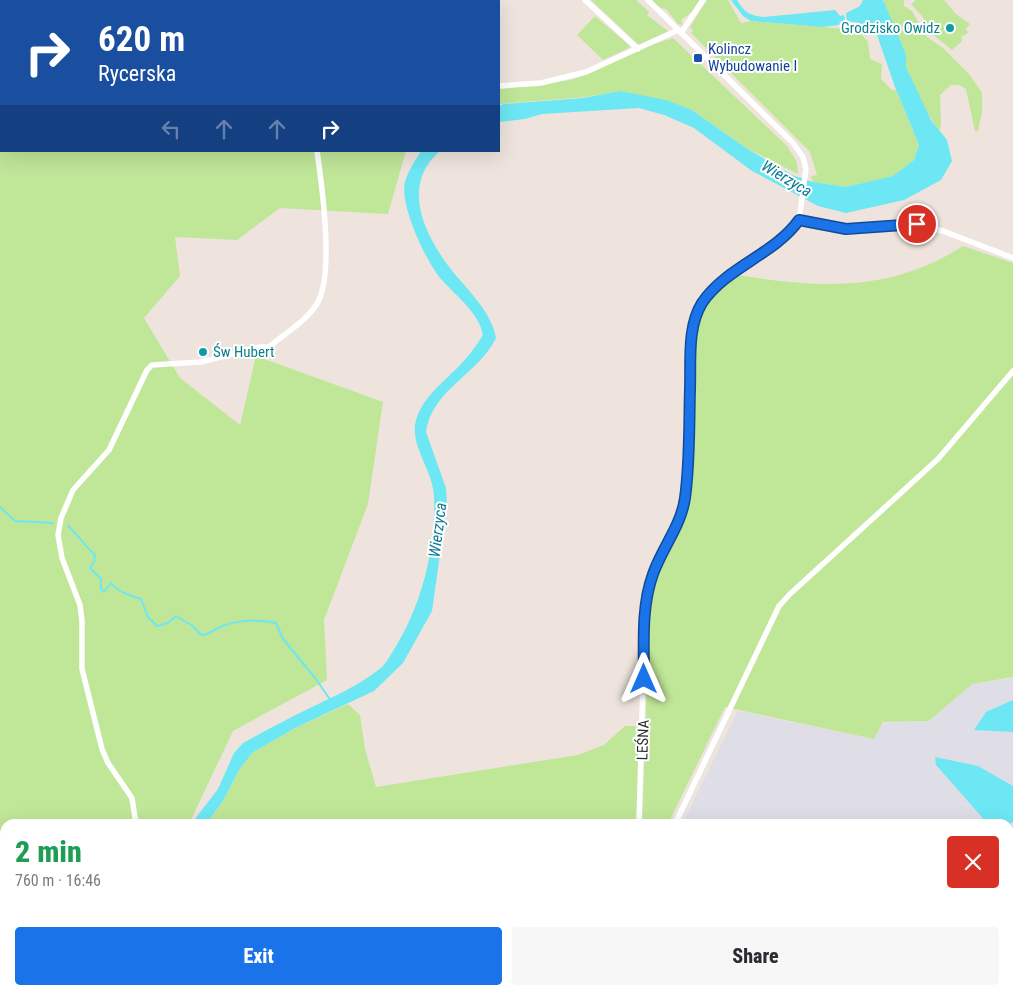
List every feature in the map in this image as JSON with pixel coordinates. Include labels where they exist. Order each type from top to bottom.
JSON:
[{"type":"street","points":[[585,0],[638,49]]},
{"type":"street","points":[[648,0],[793,144],[803,157],[806,169],[799,220],[846,229],[917,224],[943,231],[1013,258]]},
{"type":"street","points":[[500,86],[541,83],[586,72],[679,32],[703,0]]},
{"type":"street","points":[[135,819],[132,798],[105,757],[83,677],[81,613],[59,544],[61,518],[77,484],[110,450],[147,370],[152,364],[201,362],[260,347],[270,347],[293,328],[319,301],[324,275],[325,225],[317,152]]},
{"type":"street","name":"LEŚNA","points":[[639,819],[645,608],[653,573],[683,508],[690,359],[696,318],[702,303],[718,286],[778,242],[799,220]]},
{"type":"street","points":[[677,819],[779,606],[938,458],[1013,371]]},
{"type":"shaded area","points":[[1013,678],[1013,819],[684,819],[738,711],[874,739],[883,723],[930,721],[972,684]]},
{"type":"green space","points":[[591,0],[636,0],[649,12],[647,15],[669,32],[639,45]]},
{"type":"green space","points":[[651,0],[700,0],[692,12],[681,20],[683,25],[678,24],[666,9],[660,8]]},
{"type":"green space","points":[[707,0],[728,0],[741,23],[751,21],[858,30],[868,42],[870,59],[882,64],[881,79],[892,90],[896,90],[919,145],[914,160],[893,176],[846,187],[813,182],[811,176],[817,175],[810,152],[691,33],[693,30],[690,27]]},
{"type":"green space","points":[[884,0],[904,0],[904,6],[912,11],[927,37],[943,48],[969,74],[982,93],[982,112],[978,131],[975,131],[966,89],[959,85],[951,85],[940,95],[941,126],[939,131],[922,104],[906,67],[906,55],[884,7]]},
{"type":"green space","points":[[916,0],[944,0],[956,14],[970,24],[966,29],[968,33],[961,37],[962,41],[952,50],[931,33],[922,16],[911,4]]},
{"type":"green space","points":[[595,16],[630,46],[629,48],[603,60],[577,35]]},
{"type":"green space","points":[[673,38],[787,146],[797,162],[798,174],[746,148],[692,110],[620,91],[586,97],[500,104],[500,89],[571,80],[592,72],[635,50]]},
{"type":"green space","points":[[0,152],[406,152],[388,214],[280,208],[237,240],[175,237],[180,276],[144,318],[180,378],[240,425],[256,356],[383,402],[368,504],[324,620],[327,680],[233,731],[191,819],[0,819]]},
{"type":"green space","points":[[963,246],[1013,263],[1013,677],[972,684],[929,721],[883,722],[874,739],[725,707],[670,819],[642,819],[650,597],[658,572],[679,526],[687,501],[695,341],[703,310],[712,296],[737,275],[797,283],[854,283],[909,272],[936,261]]},
{"type":"green space","points":[[348,704],[360,715],[365,749],[376,787],[578,755],[604,745],[625,726],[635,726],[641,736],[636,819],[210,819],[223,801],[239,770],[252,753],[295,728]]},
{"type":"water","points":[[731,0],[737,0],[748,13],[764,17],[835,10],[840,16],[844,15],[845,21],[840,22],[839,25],[823,27],[751,21],[743,16]]},
{"type":"water","name":"Wierzyca","points":[[863,0],[883,0],[906,55],[906,67],[931,120],[947,140],[952,161],[941,180],[904,200],[846,213],[818,206],[752,171],[694,128],[664,115],[639,108],[542,114],[525,119],[500,122],[500,106],[504,104],[583,98],[620,91],[666,100],[692,110],[746,148],[792,175],[813,182],[846,187],[893,176],[914,160],[919,145],[895,87],[876,32],[860,23],[847,21],[846,13],[860,6]]},
{"type":"water","name":"Wierzyca","points":[[420,152],[439,152],[428,164],[421,178],[419,193],[420,209],[432,240],[440,254],[489,318],[496,338],[479,362],[437,404],[430,417],[426,432],[446,488],[447,505],[432,611],[403,663],[374,691],[295,728],[252,753],[239,770],[223,801],[210,819],[195,819],[218,789],[234,753],[243,743],[347,690],[382,667],[405,631],[420,594],[433,536],[434,496],[430,476],[415,437],[417,417],[430,395],[466,358],[483,335],[481,327],[472,312],[442,280],[422,248],[410,218],[404,192],[405,182]]},
{"type":"water","points":[[1013,700],[1013,732],[974,730],[986,712]]},
{"type":"water","points":[[935,757],[978,766],[1013,786],[1013,819],[984,819],[936,765]]},
{"type":"waterway","points":[[0,507],[15,521],[53,523]]},
{"type":"waterway","points":[[68,526],[95,555],[94,562],[90,568],[101,579],[101,589],[104,592],[111,583],[121,591],[141,599],[148,617],[157,626],[168,623],[176,616],[193,626],[201,635],[208,634],[217,628],[240,622],[262,621],[276,623],[283,639],[316,679],[331,701]]},
{"type":"place","name":"Grodzisko Owidz","points":[[950,28]]},
{"type":"place","name":"Kolincz Wybudowanie I","points":[[698,58]]},
{"type":"place","name":"Św Hubert","points":[[203,352]]},
{"type":"route","points":[[644,679],[644,630],[648,589],[661,554],[680,518],[685,496],[692,336],[698,310],[702,303],[718,286],[788,234],[799,220],[846,229],[917,224]]}]
